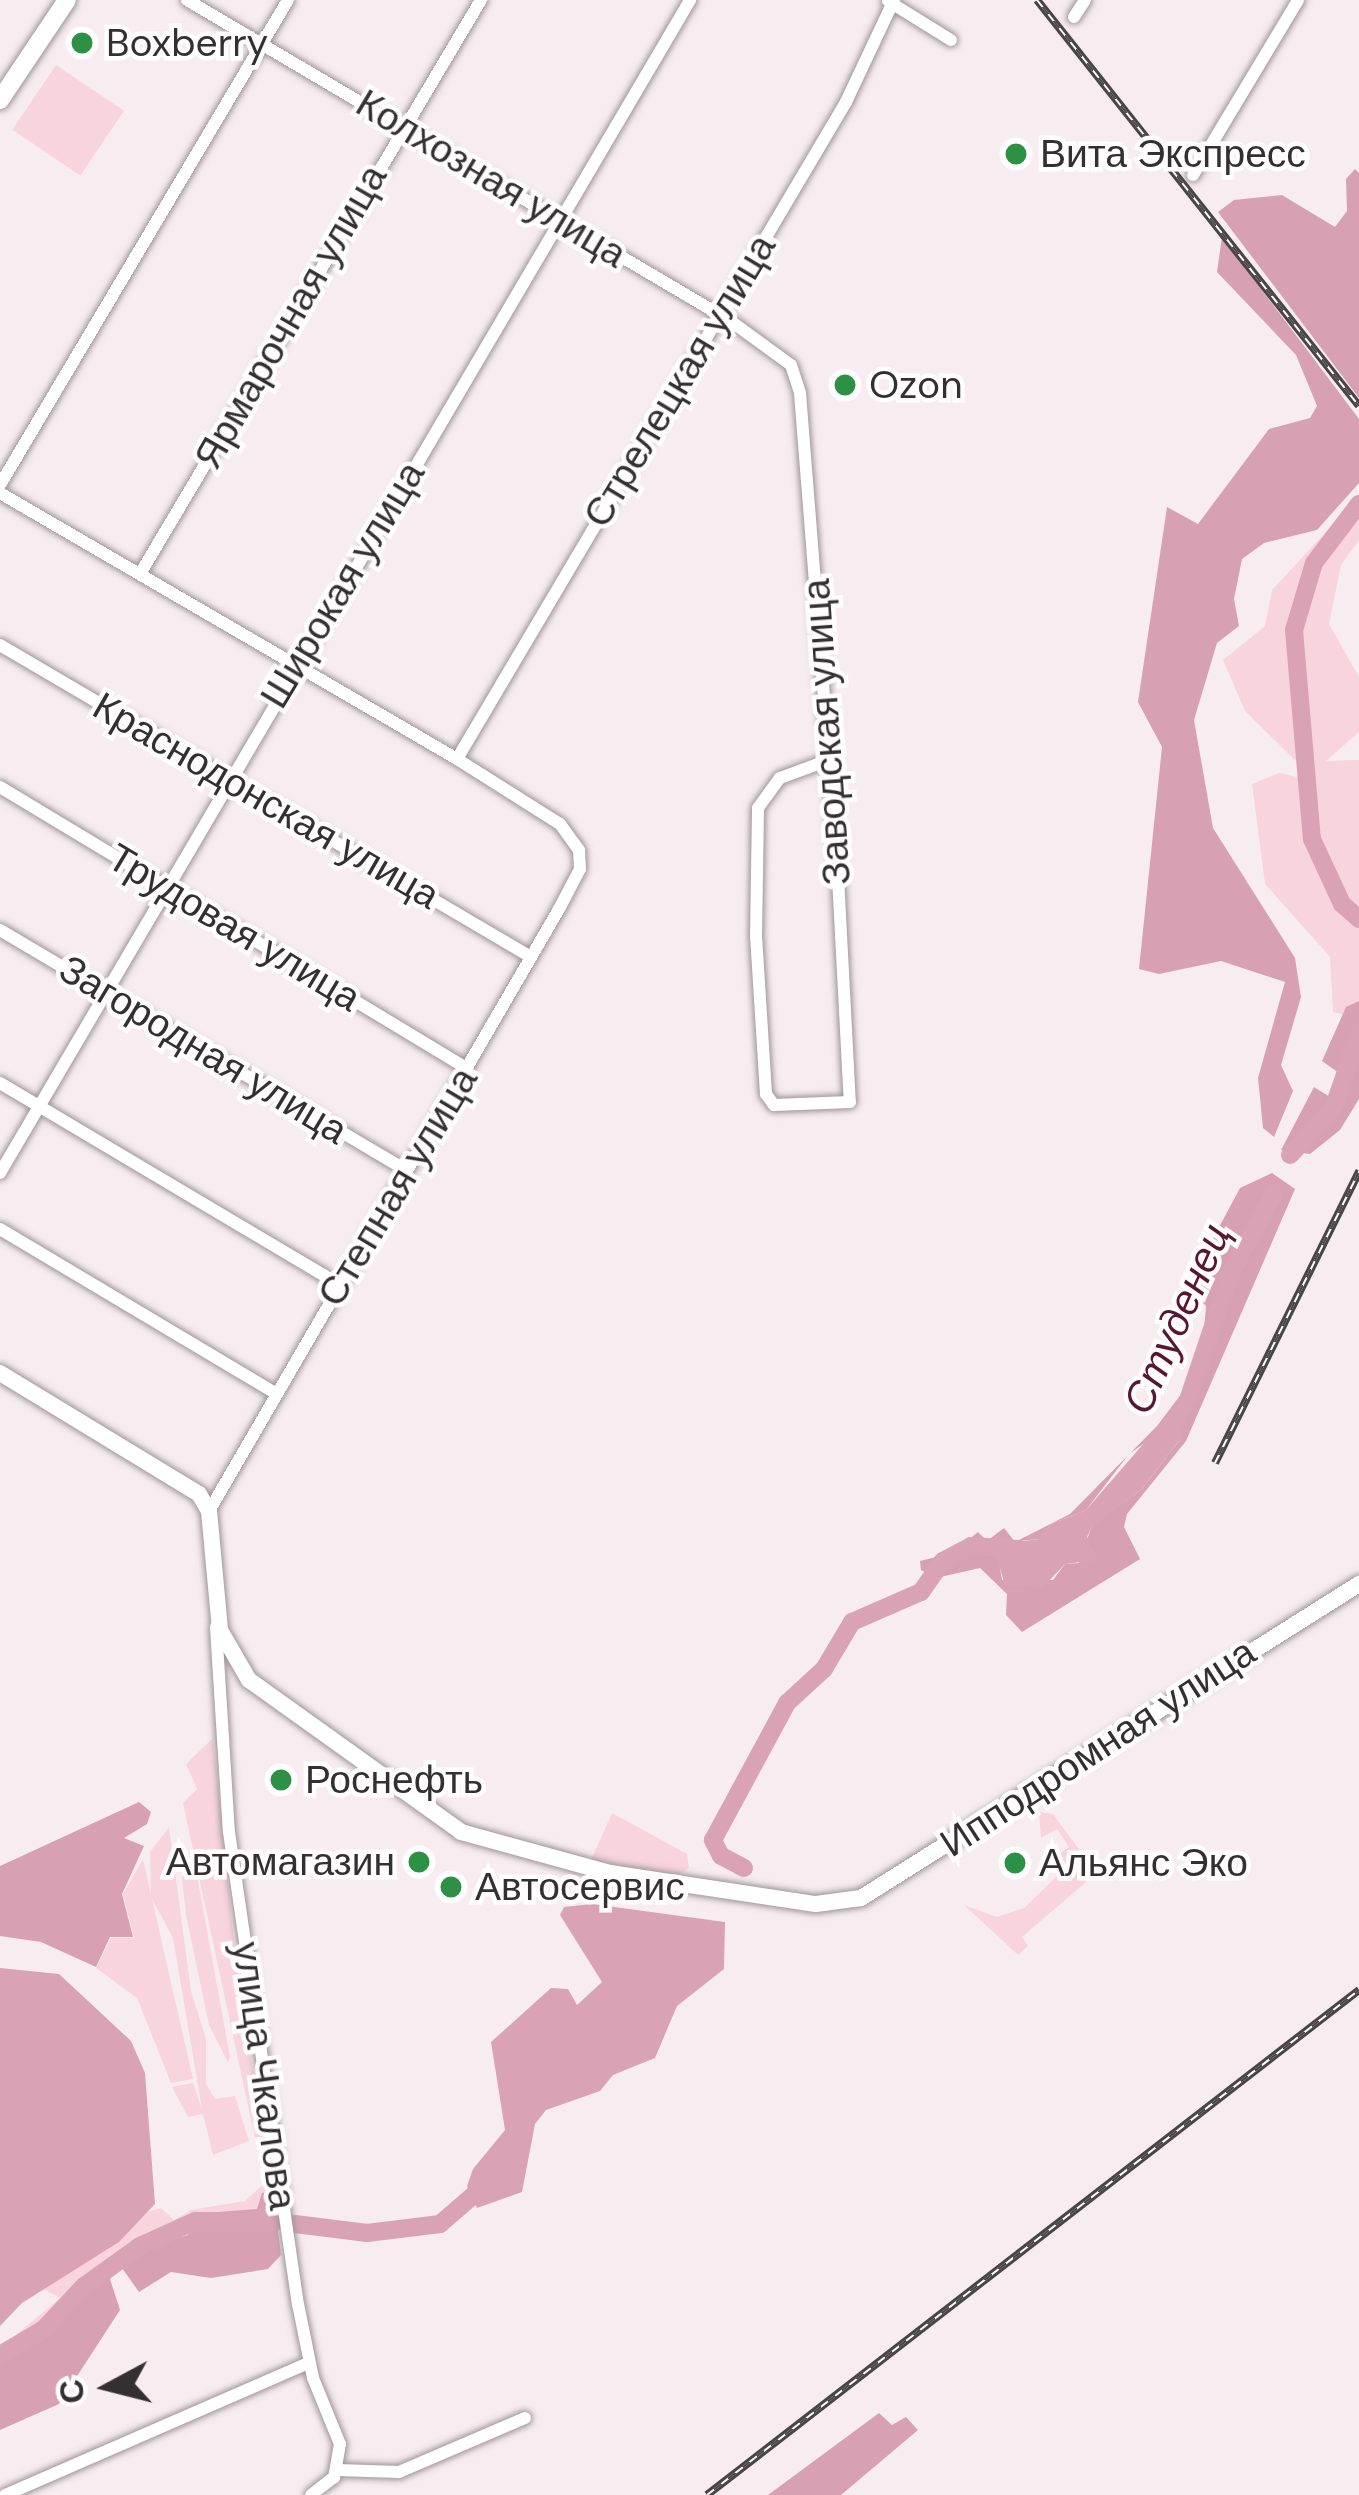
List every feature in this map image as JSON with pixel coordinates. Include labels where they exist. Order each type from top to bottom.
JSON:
[{"type":"main road","points":[[0,100],[67,0]]},
{"type":"main road","points":[[0,1373],[193,1490],[208,1511],[215,1602]]},
{"type":"main road","name":"Ипподромная улица","points":[[215,1602],[227,1652],[249,1680],[460,1832],[610,1873],[833,1904],[861,1898],[913,1868],[1359,1584]]},
{"type":"street","name":"Колхозная улица","points":[[187,0],[560,218],[717,313],[791,365]]},
{"type":"street","points":[[288,0],[0,489],[293,668],[457,759]]},
{"type":"street","name":"Ярмарочная улица","points":[[140,574],[481,0]]},
{"type":"street","name":"Широкая улица","points":[[0,1173],[162,885],[690,0]]},
{"type":"street","points":[[1074,17],[1085,0]]},
{"type":"street","points":[[1192,175],[1298,0]]},
{"type":"street","points":[[891,1],[951,40]]},
{"type":"street","name":"Стрелецкая улица","points":[[457,759],[846,102],[891,1]]},
{"type":"street","name":"Заводская улица","points":[[791,365],[830,760],[850,1102],[774,1105],[766,1094],[758,979],[758,808],[780,778],[830,760]]},
{"type":"street","name":"Краснодонская улица","points":[[0,645],[531,957]]},
{"type":"street","name":"Степная улица","points":[[208,1511],[468,1069],[580,860],[560,824],[457,759]]},
{"type":"street","name":"Трудовая улица","points":[[0,787],[468,1069]]},
{"type":"street","name":"Загородная улица","points":[[0,931],[406,1170]]},
{"type":"street","points":[[0,1083],[325,1275],[334,1292]]},
{"type":"street","points":[[0,1229],[278,1394]]},
{"type":"street","name":"улица Чкалова","points":[[215,1602],[232,1855],[309,2362],[340,2444],[337,2470]]},
{"type":"street","points":[[4,2495],[309,2362]]},
{"type":"street","points":[[311,2495],[337,2470],[399,2472],[525,2418]]},
{"type":"shaded area","points":[[56,65],[124,111],[80,176],[12,130]]},
{"type":"shaded area","points":[[1355,169],[1359,173],[1359,398],[1218,212],[1234,200],[1282,195],[1335,227],[1347,211],[1346,179]]},
{"type":"shaded area","points":[[1222,237],[1359,419],[1359,483],[1317,530],[1264,543],[1242,559],[1234,599],[1239,626],[1217,643],[1194,720],[1213,828],[1295,958],[1301,997],[1281,1065],[1293,1091],[1274,1137],[1263,1128],[1258,1078],[1285,982],[1221,961],[1159,974],[1139,969],[1162,747],[1138,702],[1167,507],[1198,524],[1269,429],[1310,418],[1317,406],[1296,355],[1217,272]]},
{"type":"shaded area","points":[[1359,496],[1359,540],[1341,565],[1329,624],[1359,677],[1359,732],[1326,761],[1359,760],[1359,1018],[1333,1012],[1330,957],[1265,884],[1252,784],[1279,773],[1297,777],[1303,768],[1245,711],[1223,660],[1265,626],[1272,590]]},
{"type":"shaded area","points":[[1359,1001],[1359,1099],[1340,1130],[1310,1154],[1281,1150],[1314,1087],[1330,1097],[1343,1076],[1322,1061],[1346,1007]]},
{"type":"shaded area","points":[[1272,1173],[1295,1189],[1186,1441],[1127,1514],[1124,1527],[1140,1559],[1022,1632],[1006,1615],[1007,1594],[980,1568],[936,1578],[921,1570],[920,1561],[952,1553],[978,1532],[987,1541],[1004,1528],[1014,1541],[996,1543],[1002,1580],[1053,1580],[1065,1564],[1079,1563],[1092,1525],[1141,1490],[1179,1441],[1189,1388],[1165,1429],[1130,1453],[1201,1368],[1206,1306],[1187,1287],[1240,1188]]},
{"type":"shaded area","points":[[1197,1382],[1179,1441],[1141,1490],[1092,1526],[1087,1537],[1098,1560],[1065,1564],[1042,1588],[1005,1585],[993,1545],[1040,1539],[1051,1524],[1086,1510]]},
{"type":"shaded area","points":[[1128,1455],[1086,1510],[1051,1524],[1041,1539],[1017,1541],[1070,1514]]},
{"type":"shaded area","points":[[213,1738],[241,2010],[264,2137],[255,2138],[183,1803],[197,1789],[186,1764]]},
{"type":"shaded area","points":[[139,1802],[151,1812],[147,1824],[124,1838],[144,1846],[122,1894],[133,1937],[110,1937],[96,1967],[41,1942],[0,1936],[0,1866]]},
{"type":"shaded area","points":[[1039,1812],[1053,1814],[1081,1852],[1086,1882],[1022,1937],[1028,1946],[1018,1955],[964,1905],[997,1917],[1024,1908],[1056,1877],[1053,1858],[1069,1847],[1057,1829],[1041,1838]]},
{"type":"shaded area","points":[[612,1813],[687,1854],[689,1868],[677,1876],[591,1860]]},
{"type":"shaded area","points":[[169,1827],[191,1991],[206,2039],[206,2084],[215,2099],[235,2096],[249,2141],[213,2155],[203,2114],[188,2117],[172,2087],[193,2083],[202,2109],[173,1938],[151,1897],[150,1852]]},
{"type":"shaded area","points":[[192,1848],[228,2062],[209,2025],[186,1915],[182,1878]]},
{"type":"shaded area","points":[[143,1859],[193,2079],[171,2083],[137,1998],[96,1968],[111,1938],[134,1938],[123,1894]]},
{"type":"shaded area","points":[[592,1904],[725,1922],[724,1969],[677,2006],[655,2058],[613,2075],[600,2091],[546,2110],[535,2124],[522,2192],[477,2208],[467,2186],[473,2169],[505,2130],[491,2042],[551,1988],[568,1989],[577,2005],[602,1982],[560,1915],[564,1907]]},
{"type":"shaded area","points":[[0,1968],[59,1974],[131,2041],[145,2073],[155,2204],[119,2242],[22,2303],[0,2326]]},
{"type":"shaded area","points":[[264,2162],[273,2190],[258,2209],[194,2214],[188,2235],[145,2249],[0,2348],[60,2298],[40,2287],[146,2212],[161,2208],[174,2220],[191,2210],[245,2201],[267,2181]]},
{"type":"shaded area","points":[[273,2190],[281,2255],[268,2269],[211,2278],[171,2272],[139,2292],[122,2268],[110,2279],[120,2310],[59,2404],[0,2430],[0,2348],[145,2248],[188,2235],[193,2214],[257,2209],[262,2193]]},
{"type":"shaded area","points":[[879,2413],[892,2425],[906,2417],[918,2430],[841,2495],[768,2495]]},
{"type":"waterway","name":"Студенец","points":[[1359,504],[1314,563],[1294,630],[1312,839],[1342,904],[1359,919]]},
{"type":"waterway","name":"Студенец","points":[[1290,1155],[1333,1109],[1359,1034]]},
{"type":"waterway","name":"Студенец","points":[[1187,1403],[1230,1275],[1273,1194]]},
{"type":"waterway","name":"Студенец","points":[[744,1868],[721,1856],[713,1840],[787,1703],[824,1669],[852,1622],[921,1592],[943,1561],[971,1546],[1019,1549]]},
{"type":"waterway","name":"Студенец","points":[[295,2224],[367,2233],[440,2224],[484,2186]]},
{"type":"waterway","name":"Студенец","points":[[0,2355],[44,2329],[84,2286],[140,2246],[195,2221],[277,2221]]},
{"type":"railway","points":[[1037,0],[1359,406]]},
{"type":"railway","points":[[1215,1463],[1359,1171]]},
{"type":"railway","points":[[707,2495],[1359,1990]]},
{"type":"place","name":"Boxberry","points":[[82,43]]},
{"type":"place","name":"Вита Экспресс","points":[[1016,154]]},
{"type":"place","name":"Ozon","points":[[845,385]]},
{"type":"place","name":"Роснефть","points":[[281,1780]]},
{"type":"place","name":"Автомагазин","points":[[419,1862]]},
{"type":"place","name":"Альянс Эко","points":[[1015,1863]]},
{"type":"place","name":"Автосервис","points":[[451,1887]]}]
